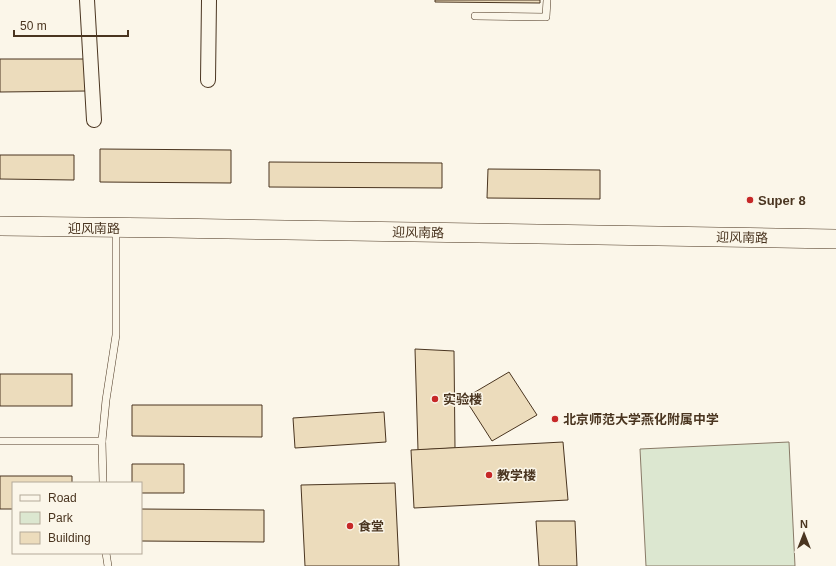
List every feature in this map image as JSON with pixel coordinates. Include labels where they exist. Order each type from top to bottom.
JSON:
[{"type":"street","points":[[87,0],[94,120]]},
{"type":"street","points":[[208,80],[209,0]]},
{"type":"street","name":"迎风南路","points":[[0,226],[836,239]]},
{"type":"lane","points":[[475,16],[546,17],[547,0]]},
{"type":"lane","points":[[102,482],[102,441],[106,400],[116,335],[116,228]]},
{"type":"lane","points":[[0,442],[102,441]]},
{"type":"lane","points":[[106,554],[108,566]]},
{"type":"green space","points":[[789,442],[795,566],[646,566],[640,449]]},
{"type":"building","points":[[435,0],[540,0],[540,3],[435,2]]},
{"type":"building","points":[[0,59],[86,59],[87,91],[0,92]]},
{"type":"building","points":[[100,149],[231,150],[231,183],[100,182]]},
{"type":"building","points":[[0,155],[74,155],[74,180],[0,179]]},
{"type":"building","points":[[269,162],[442,163],[442,188],[269,187]]},
{"type":"building","points":[[488,169],[600,170],[600,199],[487,198]]},
{"type":"building","name":"实验楼","points":[[415,349],[454,351],[455,448],[418,450]]},
{"type":"building","points":[[509,372],[537,415],[492,441],[469,405],[475,403],[470,395]]},
{"type":"building","points":[[0,374],[72,374],[72,406],[0,406]]},
{"type":"building","points":[[132,405],[262,405],[262,437],[132,436]]},
{"type":"building","points":[[384,412],[386,442],[295,448],[293,418]]},
{"type":"building","name":"教学楼","points":[[563,442],[568,500],[414,508],[411,450]]},
{"type":"building","points":[[132,464],[184,464],[184,493],[142,493],[142,482],[132,482]]},
{"type":"building","points":[[0,476],[72,476],[72,482],[12,482],[12,509],[0,509]]},
{"type":"building","name":"食堂","points":[[395,483],[399,566],[305,566],[301,485]]},
{"type":"building","points":[[142,509],[264,510],[264,542],[142,541]]},
{"type":"building","points":[[536,521],[575,521],[577,566],[539,566]]},
{"type":"place","name":"Super 8","points":[[750,200]]},
{"type":"place","name":"实验楼","points":[[435,399]]},
{"type":"place","name":"北京师范大学燕化附属中学","points":[[555,419]]},
{"type":"place","name":"教学楼","points":[[489,475]]},
{"type":"place","name":"食堂","points":[[350,526]]}]
